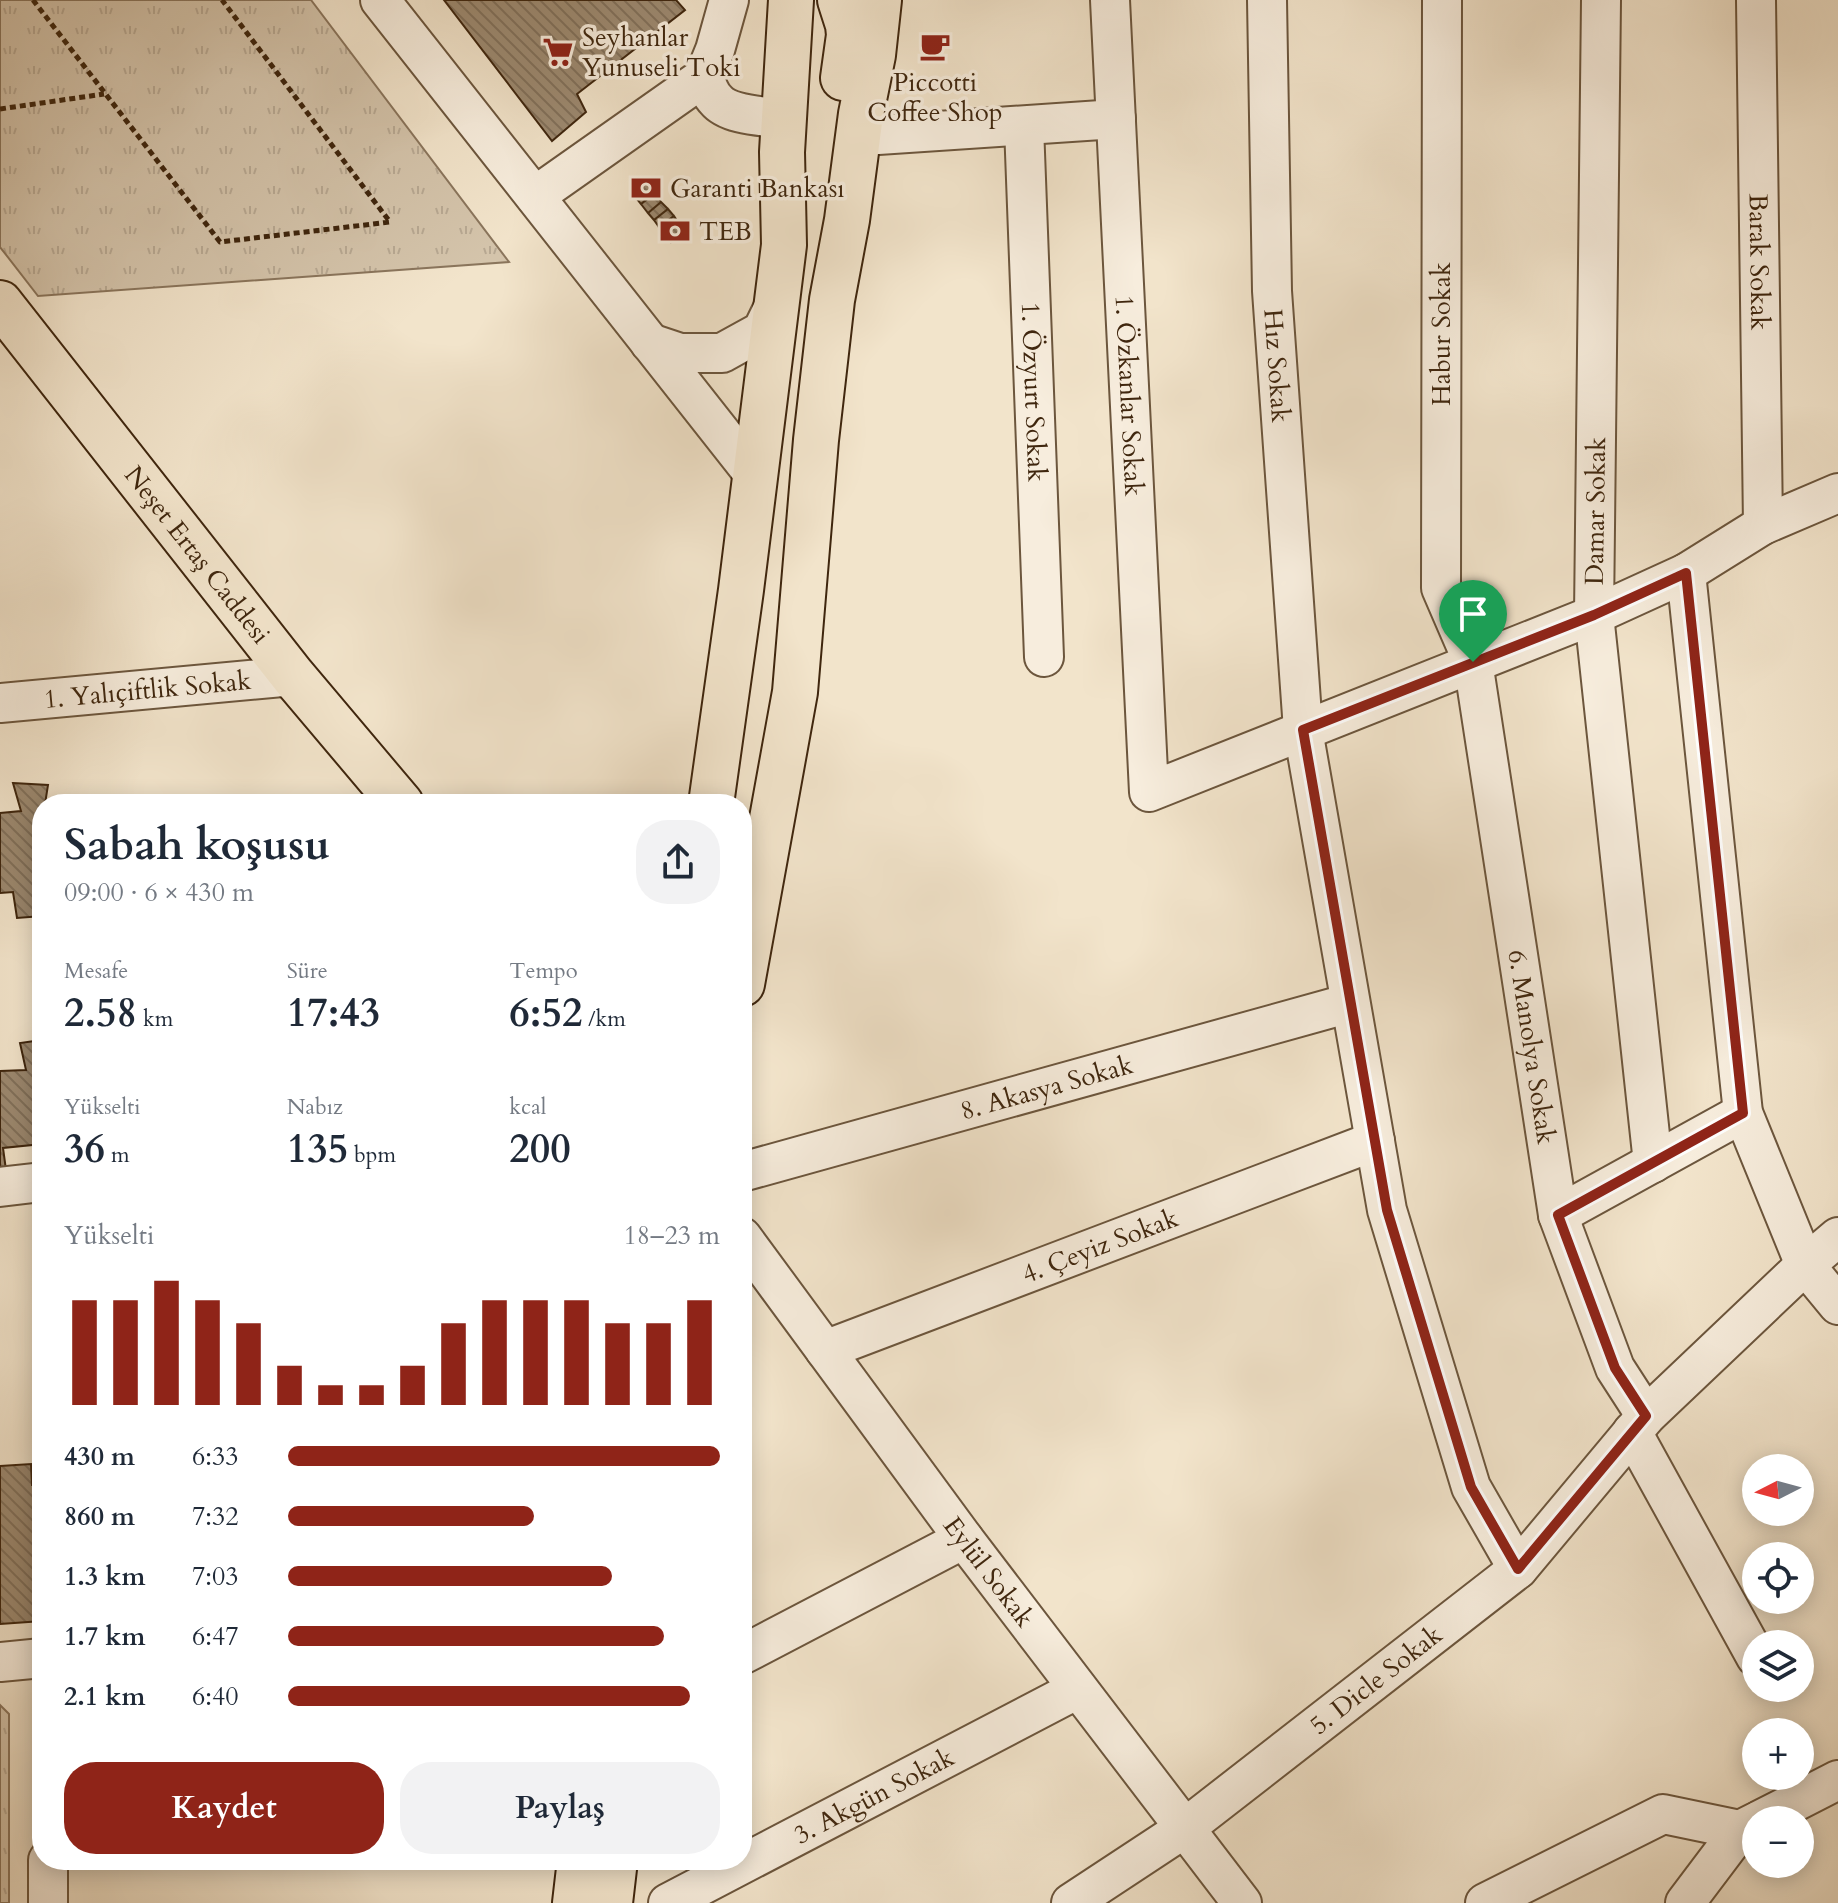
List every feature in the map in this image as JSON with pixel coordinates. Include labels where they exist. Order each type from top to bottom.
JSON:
[{"type":"main road","points":[[712,794],[784,245],[782,152],[791,0]]},
{"type":"main road","points":[[789,47],[802,27],[812,0]]},
{"type":"main road","points":[[835,283],[828,240],[831,147],[849,35],[840,0]]},
{"type":"main road","points":[[752,929],[795,692],[816,440],[835,283],[873,55],[879,0]]},
{"type":"main road","name":"Neşet Ertaş Caddesi","points":[[0,303],[293,676],[393,794]]},
{"type":"main road","points":[[575,1903],[579,1870]]},
{"type":"main road","points":[[610,1903],[614,1870]]},
{"type":"street","points":[[380,0],[756,477]]},
{"type":"street","points":[[535,196],[704,77],[729,0]]},
{"type":"street","name":"1. Özkanlar Sokak","points":[[1110,0],[1149,792],[1303,730]]},
{"type":"street","name":"Hız Sokak","points":[[1267,0],[1272,291],[1303,730],[1387,1210],[1471,1487],[1518,1569]]},
{"type":"street","name":"Habur Sokak","points":[[1442,0],[1441,588],[1473,662]]},
{"type":"street","name":"Damar Sokak","points":[[1601,0],[1594,615],[1653,1163]]},
{"type":"street","name":"Barak Sokak","points":[[1756,0],[1763,525]]},
{"type":"street","points":[[704,77],[717,103],[731,110],[784,119]]},
{"type":"street","points":[[878,135],[1116,119]]},
{"type":"street","name":"1. Özyurt Sokak","points":[[1024,126],[1044,657]]},
{"type":"street","points":[[650,343],[680,353],[722,353],[762,331],[777,300]]},
{"type":"street","points":[[1303,730],[1594,615],[1686,573],[1763,525],[1838,493]]},
{"type":"street","points":[[1686,573],[1743,1113],[1805,1265],[1838,1305]]},
{"type":"street","name":"6. Manolya Sokak","points":[[1473,662],[1558,1215],[1639,1424],[1742,1630]]},
{"type":"street","name":"1. Yalıçiftlik Sokak","points":[[0,703],[293,676]]},
{"type":"street","name":"8. Akasya Sokak","points":[[752,1169],[1350,1003]]},
{"type":"street","points":[[1558,1215],[1743,1113]]},
{"type":"street","name":"4. Çeyiz Sokak","points":[[825,1350],[1375,1141]]},
{"type":"street","points":[[0,1187],[32,1183]]},
{"type":"street","name":"5. Dicle Sokak","points":[[1071,1903],[1185,1828],[1518,1569],[1639,1424],[1838,1237]]},
{"type":"street","name":"Eylül Sokak","points":[[752,1251],[964,1539],[1242,1903]]},
{"type":"street","points":[[752,1650],[964,1539]]},
{"type":"street","points":[[0,1662],[32,1659]]},
{"type":"street","name":"3. Akgün Sokak","points":[[752,1859],[1078,1689]]},
{"type":"street","points":[[1787,1806],[1838,1780]]},
{"type":"street","points":[[1485,1903],[1663,1814],[1742,1823]]},
{"type":"street","points":[[1685,1903],[1742,1836]]},
{"type":"street","points":[[48,1870],[48,1903]]},
{"type":"street","name":"3. Akgün Sokak","points":[[668,1903],[731,1870]]},
{"type":"path","points":[[33,0],[220,242],[390,222],[222,0]]},
{"type":"path","points":[[0,109],[105,93]]},
{"type":"green space","points":[[0,0],[311,0],[509,262],[38,296],[0,247]]},
{"type":"green space","points":[[0,1705],[9,1714],[9,1903],[0,1903]]},
{"type":"building","name":"Seyhanlar Yunuseli Toki","points":[[444,0],[676,0],[685,10],[577,94],[586,112],[552,141]]},
{"type":"building","name":"Garanti Bankası","points":[[648,182],[655,193],[641,204],[633,194]]},
{"type":"building","points":[[655,193],[661,202],[648,213],[641,204]]},
{"type":"building","points":[[661,202],[668,209],[654,220],[648,213]]},
{"type":"building","points":[[668,209],[674,216],[659,227],[654,220]]},
{"type":"building","points":[[674,216],[678,222],[665,233],[659,227]]},
{"type":"building","name":"TEB","points":[[678,222],[685,230],[671,242],[665,233]]},
{"type":"building","points":[[13,783],[48,785],[47,794],[32,794],[32,917],[17,918],[13,892],[0,893],[0,813],[21,811]]},
{"type":"building","points":[[32,1041],[32,1145],[3,1148],[6,1170],[0,1171],[0,1071],[26,1070],[20,1043]]},
{"type":"building","points":[[31,1464],[32,1622],[0,1624],[0,1466]]},
{"type":"place","name":"Piccotti Coffee Shop","points":[[935,46]]},
{"type":"place","name":"Seyhanlar Yunuseli Toki","points":[[558,52]]},
{"type":"place","name":"Garanti Bankası","points":[[646,188]]},
{"type":"place","name":"TEB","points":[[675,231]]},
{"type":"route","points":[[1686,573],[1743,1113],[1558,1215],[1615,1368],[1646,1416],[1518,1569],[1471,1487],[1387,1210],[1303,730],[1473,662],[1594,615],[1686,573]]}]
